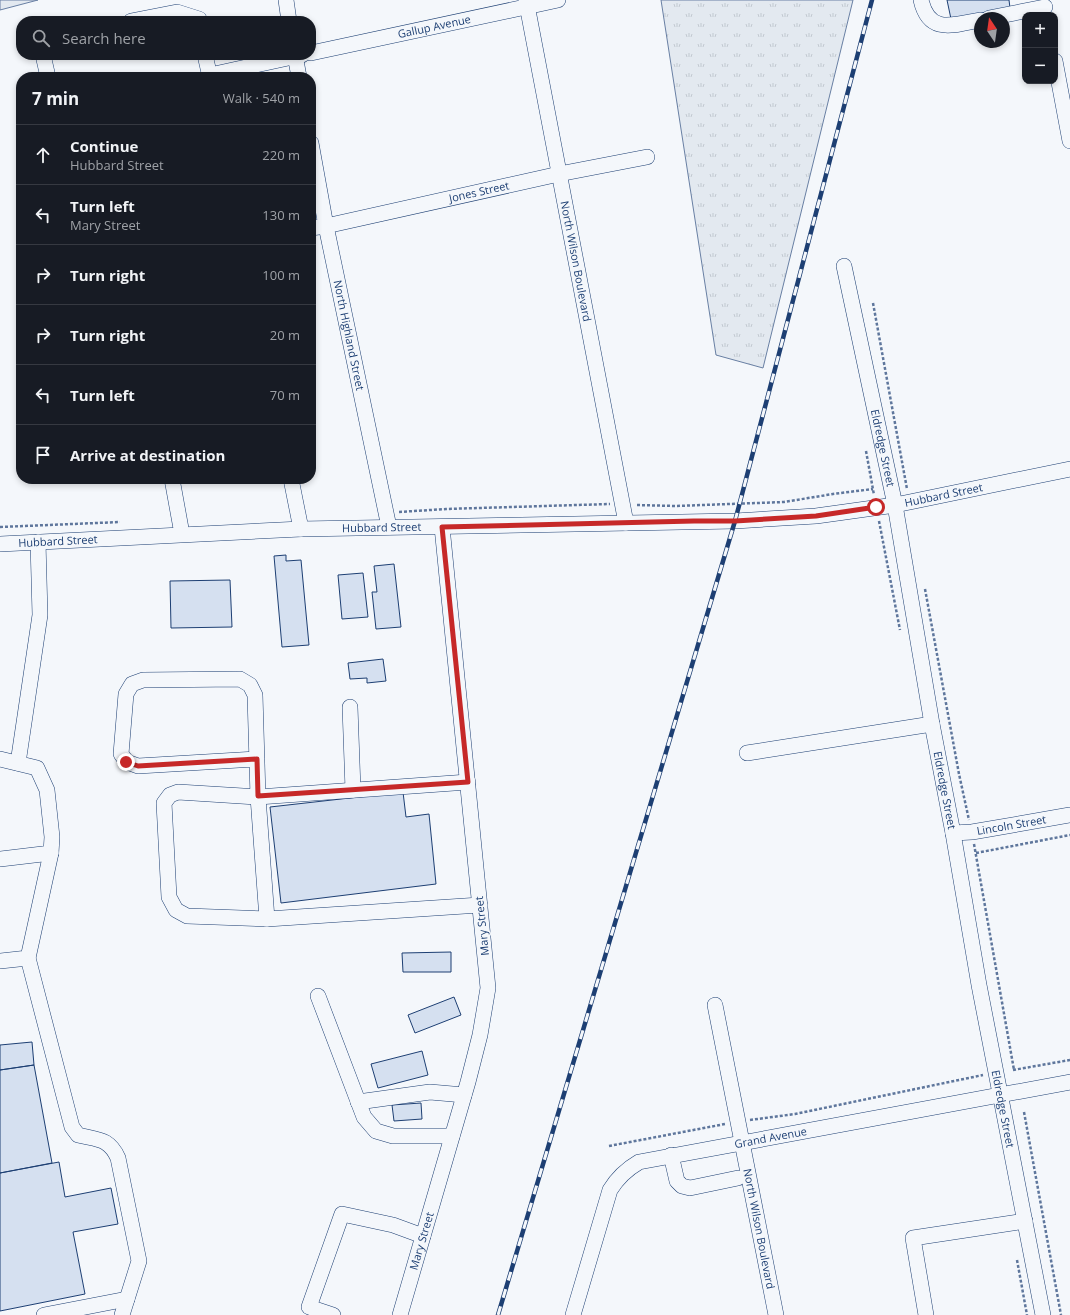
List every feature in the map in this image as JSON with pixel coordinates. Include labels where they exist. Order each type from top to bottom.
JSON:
[{"type":"street","points":[[286,0],[288,16]]},
{"type":"street","name":"Gallup Avenue","points":[[316,52],[527,3],[558,0]]},
{"type":"street","points":[[921,0],[925,13],[937,24],[945,26],[974,21]]},
{"type":"street","name":"North Wilson Boulevard","points":[[527,3],[626,523]]},
{"type":"street","points":[[1010,14],[1045,7]]},
{"type":"street","points":[[157,16],[177,12],[188,16]]},
{"type":"street","points":[[44,60],[47,72]]},
{"type":"street","points":[[206,60],[209,72]]},
{"type":"street","points":[[227,72],[280,60]]},
{"type":"street","points":[[297,60],[299,72]]},
{"type":"street","points":[[1058,77],[1070,141]]},
{"type":"street","name":"Jones Street","points":[[316,227],[560,174],[647,157]]},
{"type":"street","name":"North Highland Street","points":[[316,171],[326,226],[390,527]]},
{"type":"street","name":"Eldredge Street","points":[[844,266],[902,503],[932,724],[979,985],[1043,1315]]},
{"type":"street","name":"Hubbard Street","points":[[0,544],[301,529],[735,521],[816,516],[902,503],[1070,469]]},
{"type":"street","points":[[173,484],[182,534]]},
{"type":"street","points":[[292,484],[301,529]]},
{"type":"street","name":"Mary Street","points":[[400,1315],[464,1095],[480,1035],[488,988],[442,527]]},
{"type":"street","points":[[18,763],[40,615],[38,542]]},
{"type":"street","points":[[257,759],[138,766],[126,762],[121,754],[126,694],[132,684],[143,680],[240,679],[250,685],[255,695],[257,759],[258,796],[267,919]]},
{"type":"street","points":[[350,707],[353,790]]},
{"type":"street","points":[[747,754],[932,724]]},
{"type":"street","points":[[0,759],[37,768],[47,790],[52,837],[51,853],[28,958],[72,1127],[78,1135],[104,1141],[113,1148],[118,1158],[139,1261],[122,1315]]},
{"type":"street","points":[[468,782],[258,796],[178,792],[170,795],[164,803],[169,897],[176,910],[187,916],[267,919],[480,905]]},
{"type":"street","name":"Lincoln Street","points":[[953,834],[1070,815]]},
{"type":"street","points":[[0,859],[51,853]]},
{"type":"street","points":[[0,961],[28,958]]},
{"type":"street","points":[[318,996],[364,1117],[376,1131],[393,1136],[452,1136]]},
{"type":"street","name":"North Wilson Boulevard","points":[[715,1005],[776,1315]]},
{"type":"street","name":"Grand Avenue","points":[[573,1315],[610,1190],[627,1169],[639,1162],[1070,1082]]},
{"type":"street","points":[[358,1102],[430,1092],[464,1095]]},
{"type":"street","points":[[672,1155],[677,1181],[682,1186],[690,1188],[738,1178]]},
{"type":"street","points":[[333,1315],[309,1307],[342,1214],[393,1225],[423,1236]]},
{"type":"street","points":[[926,1315],[913,1238],[1025,1221]]},
{"type":"street","points":[[44,1315],[127,1299]]},
{"type":"path","points":[[873,303],[907,482],[902,503]]},
{"type":"path","points":[[924,583],[959,774],[976,853],[1014,1070]]},
{"type":"path","points":[[976,853],[1070,835]]},
{"type":"path","points":[[609,1146],[737,1122],[795,1114],[996,1073],[1070,1060]]},
{"type":"path","points":[[1024,1112],[1061,1315]]},
{"type":"green space","points":[[0,0],[38,0],[0,10]]},
{"type":"green space","points":[[661,0],[853,0],[763,368],[716,355]]},
{"type":"building","points":[[947,0],[1009,0],[1010,8],[989,12],[974,12],[974,15],[951,19]]},
{"type":"building","points":[[286,555],[286,561],[301,560],[309,645],[282,647],[274,556]]},
{"type":"building","points":[[394,564],[401,627],[376,629],[372,592],[377,592],[374,566]]},
{"type":"building","points":[[363,573],[368,617],[342,619],[338,575]]},
{"type":"building","points":[[230,580],[232,627],[171,628],[170,581]]},
{"type":"building","points":[[383,659],[386,681],[367,683],[367,678],[350,679],[348,663]]},
{"type":"building","points":[[403,792],[406,817],[429,814],[436,884],[281,903],[270,807]]},
{"type":"building","points":[[451,952],[451,972],[403,972],[402,953]]},
{"type":"building","points":[[454,997],[461,1015],[415,1033],[408,1015]]},
{"type":"building","points":[[32,1042],[34,1065],[0,1070],[0,1045]]},
{"type":"building","points":[[422,1051],[428,1075],[378,1088],[371,1064]]},
{"type":"building","points":[[34,1065],[52,1163],[0,1173],[0,1070]]},
{"type":"building","points":[[421,1103],[422,1119],[394,1121],[392,1105]]},
{"type":"building","points":[[59,1162],[65,1197],[111,1188],[118,1224],[73,1232],[85,1294],[0,1311],[0,1173]]},
{"type":"railway","points":[[498,1315],[735,521],[872,0]]},
{"type":"route","points":[[126,762],[138,766],[257,759],[258,796],[468,782],[442,527],[735,521],[816,516],[876,507]]}]
